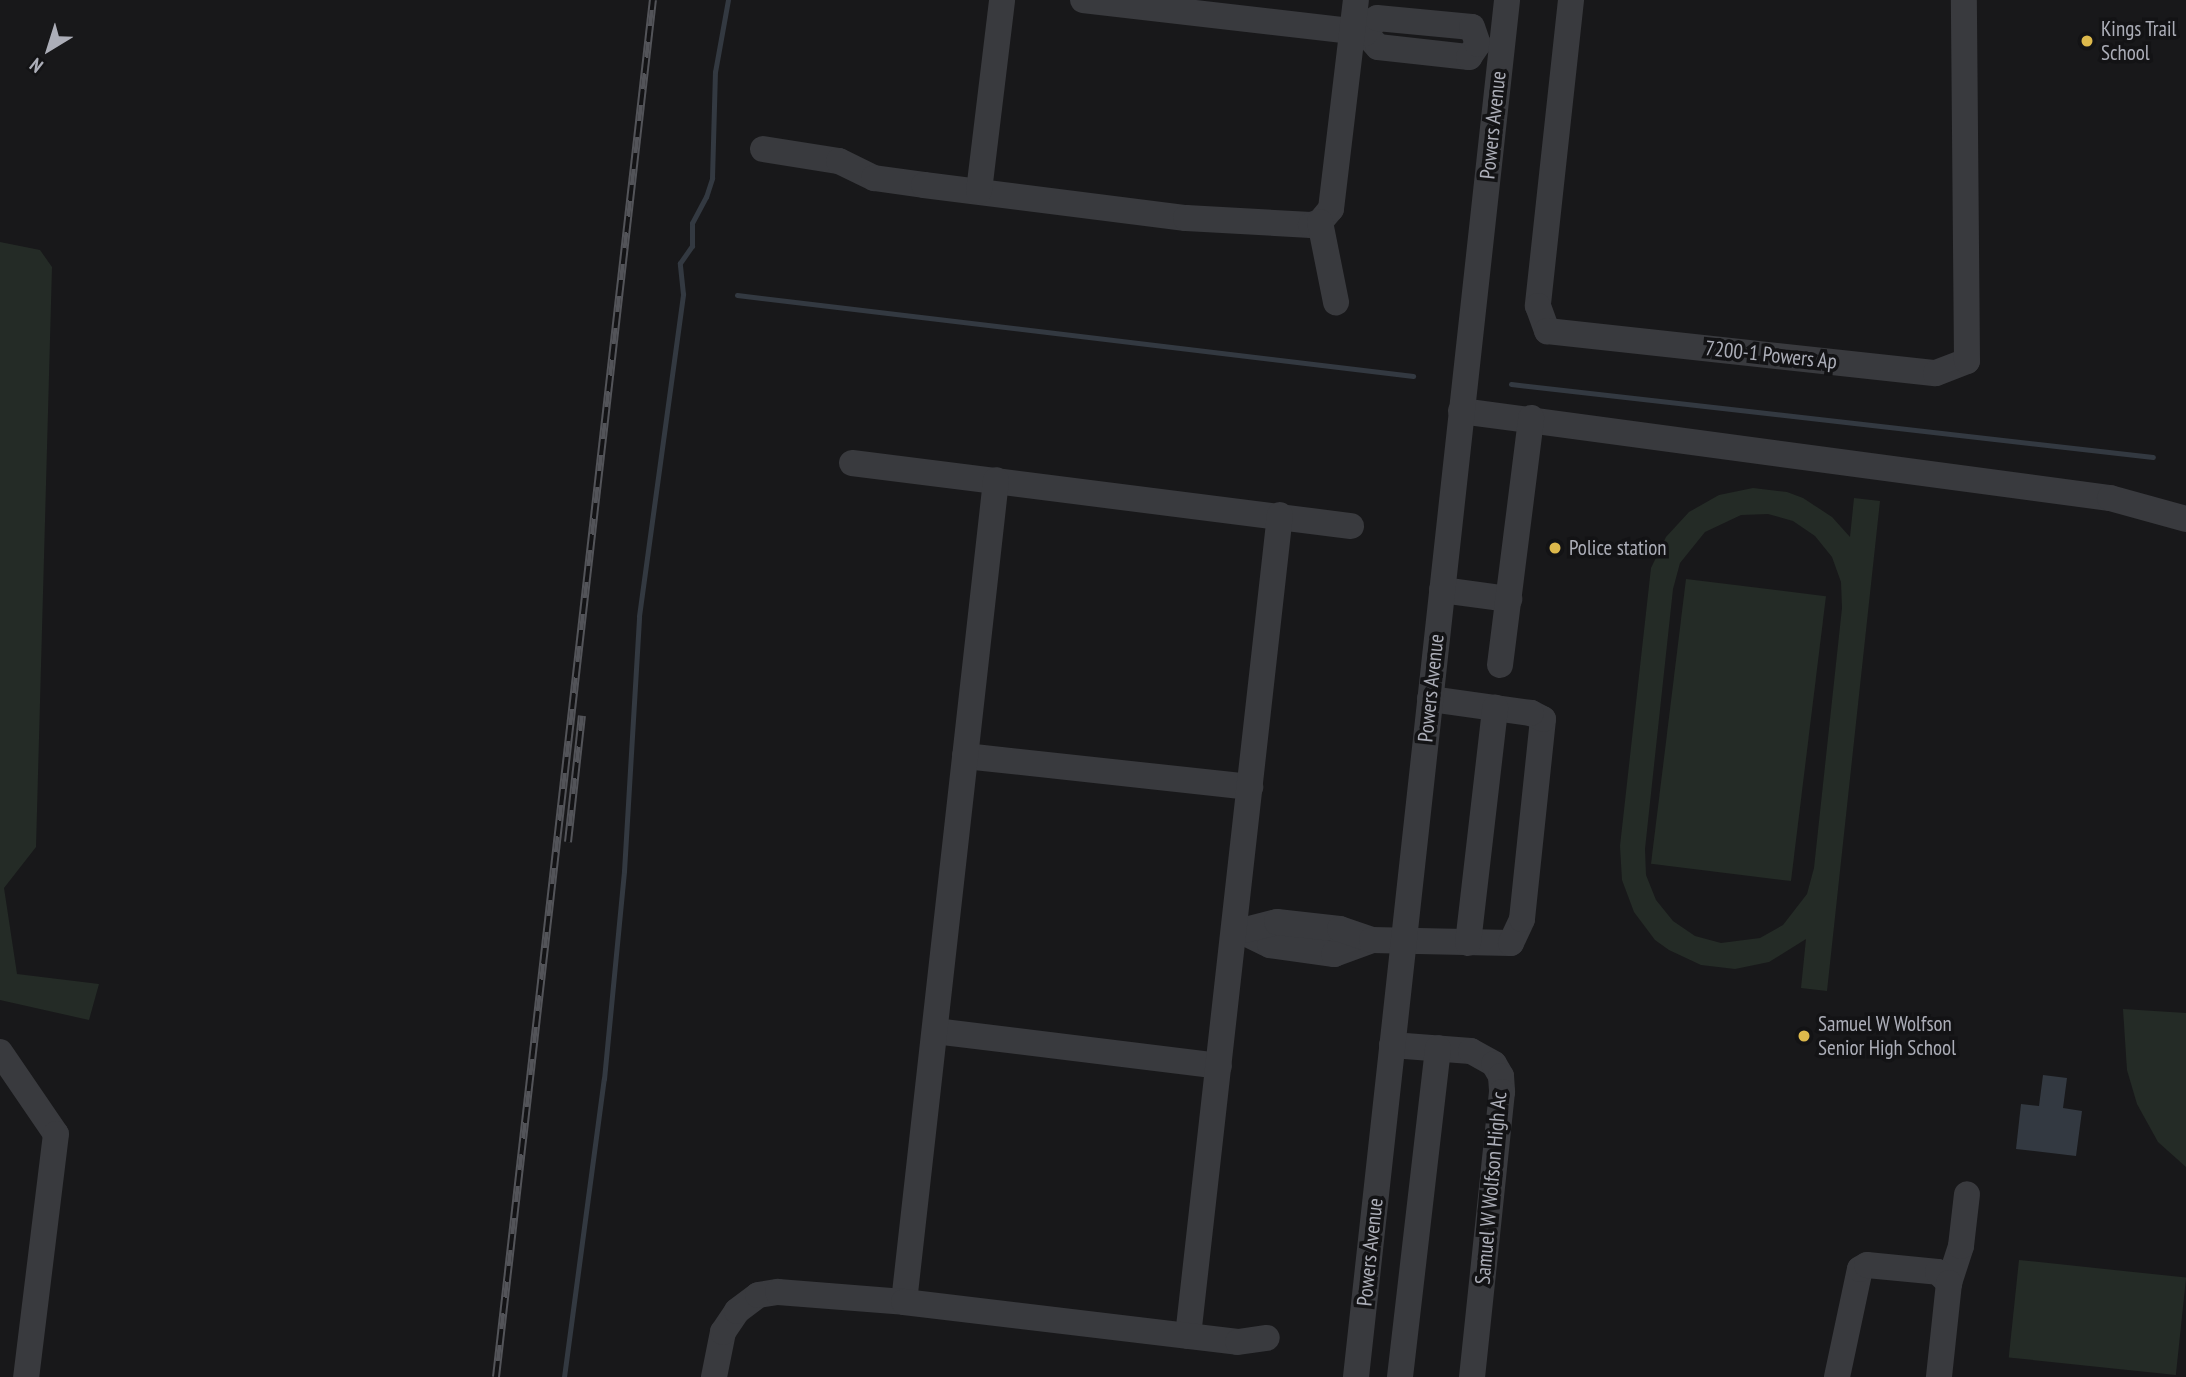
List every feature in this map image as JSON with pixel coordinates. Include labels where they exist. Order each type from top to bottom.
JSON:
[{"type":"street","points":[[979,191],[1002,0]]},
{"type":"street","points":[[1083,0],[1359,32],[1377,18],[1472,27],[1490,46]]},
{"type":"street","points":[[762,149],[839,161],[874,178],[1186,218],[1311,225],[1320,222],[1331,209],[1359,32],[1356,0]]},
{"type":"street","name":"Powers Avenue","points":[[1356,1377],[1461,411],[1490,46],[1507,0]]},
{"type":"street","name":"7200-1 Powers Ap","points":[[1571,0],[1538,306],[1547,331],[1936,373],[1967,361],[1964,0]]},
{"type":"street","points":[[1320,222],[1336,302]]},
{"type":"street","points":[[1461,411],[1531,418],[2110,498],[2186,519]]},
{"type":"street","points":[[1500,665],[1531,418]]},
{"type":"street","points":[[852,463],[1351,526]]},
{"type":"street","points":[[904,1301],[996,480]]},
{"type":"street","points":[[1188,1336],[1219,1066],[1240,930],[1250,787],[1280,515]]},
{"type":"street","points":[[1442,590],[1509,599]]},
{"type":"street","points":[[1240,930],[1277,922],[1340,929],[1372,940],[1511,943],[1522,919],[1543,719],[1531,713],[1430,699]]},
{"type":"street","points":[[1468,943],[1495,708]]},
{"type":"street","points":[[965,756],[1250,787]]},
{"type":"street","points":[[935,1031],[1219,1066]]},
{"type":"street","name":"Samuel W Wolfson High Ac","points":[[1392,1045],[1471,1051],[1494,1064],[1501,1076],[1502,1092],[1472,1377]]},
{"type":"street","points":[[1400,1377],[1438,1048]]},
{"type":"street","points":[[0,1052],[55,1134],[26,1377]]},
{"type":"street","points":[[1939,1377],[1949,1283],[1961,1246],[1967,1195]]},
{"type":"street","points":[[1837,1377],[1860,1269],[1867,1265],[1938,1272],[1949,1283]]},
{"type":"street","points":[[713,1377],[723,1332],[737,1311],[758,1295],[778,1292],[904,1301],[1238,1342],[1266,1338]]},
{"type":"shaded area","points":[[0,242],[40,250],[52,267],[36,847],[4,888],[17,974],[99,984],[89,1020],[0,1000]]},
{"type":"shaded area","points":[[1753,488],[1787,492],[1803,498],[1832,517],[1850,537],[1854,498],[1880,501],[1827,991],[1801,988],[1806,939],[1769,962],[1735,969],[1701,965],[1669,950],[1655,940],[1634,912],[1622,880],[1620,846],[1651,568],[1666,537],[1689,512],[1719,495]],"holes":[[[1768,514],[1793,521],[1815,536],[1832,557],[1841,582],[1842,608],[1814,868],[1807,894],[1783,925],[1760,938],[1721,943],[1695,936],[1673,921],[1656,900],[1646,875],[1645,849],[1673,589],[1680,563],[1705,532],[1741,515]]]},
{"type":"shaded area","points":[[1686,579],[1826,596],[1791,881],[1651,864]]},
{"type":"shaded area","points":[[2123,1009],[2186,1013],[2186,1167],[2158,1142],[2137,1104],[2127,1070]]},
{"type":"shaded area","points":[[2043,1075],[2067,1078],[2063,1108],[2082,1111],[2076,1156],[2016,1149],[2021,1104],[2039,1106]]},
{"type":"shaded area","points":[[2019,1260],[2186,1278],[2176,1375],[2009,1357]]},
{"type":"waterway","points":[[564,1377],[604,1079],[624,871],[639,616],[683,294],[680,263],[692,246],[692,223],[706,197],[712,178],[715,72],[728,0]]},
{"type":"waterway","points":[[737,295],[1413,376]]},
{"type":"waterway","points":[[1511,384],[2153,457]]},
{"type":"railway","points":[[496,1377],[653,0]]},
{"type":"railway","points":[[568,842],[582,716]]},
{"type":"place","name":"Kings Trail School","points":[[2087,41]]},
{"type":"place","name":"Police station","points":[[1555,548]]},
{"type":"place","name":"Samuel W Wolfson Senior High School","points":[[1804,1036]]}]
